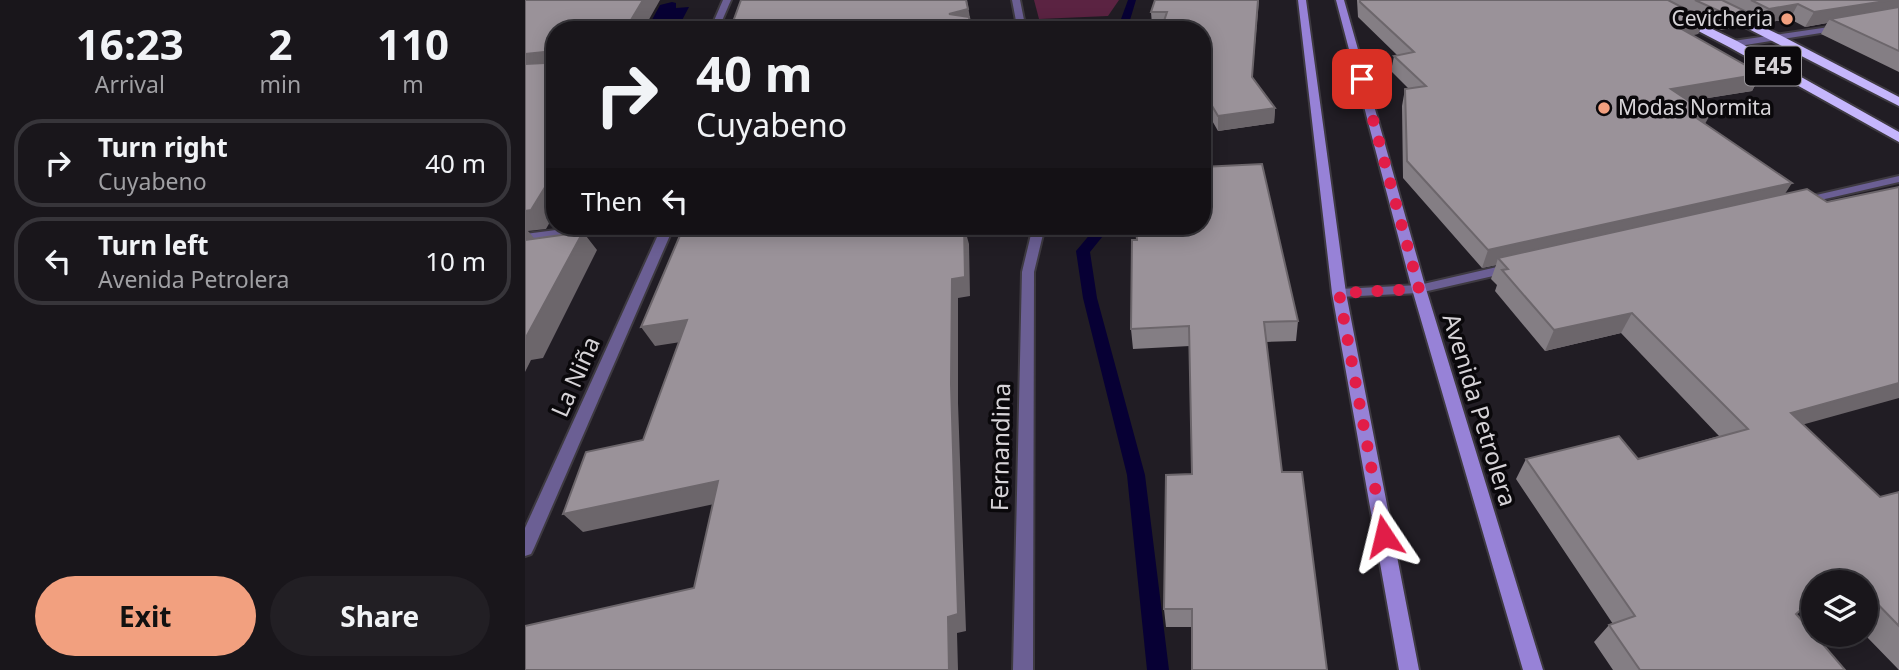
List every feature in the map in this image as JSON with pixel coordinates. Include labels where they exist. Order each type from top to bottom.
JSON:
[{"type":"highway","name":"E45","points":[[1644,0],[1733,44],[1899,138]]},
{"type":"highway","name":"E45","points":[[1697,0],[1776,37],[1899,102]]},
{"type":"main road","points":[[1303,0],[1339,293],[1409,670]]},
{"type":"main road","name":"Avenida Petrolera","points":[[1340,0],[1419,289],[1533,670]]},
{"type":"street","points":[[719,21],[727,0]]},
{"type":"street","points":[[1016,0],[1020,21]]},
{"type":"street","points":[[1733,44],[1857,25]]},
{"type":"street","points":[[1792,203],[1899,178]]},
{"type":"street","points":[[525,238],[546,235]]},
{"type":"street","name":"La Niña","points":[[525,548],[665,235]]},
{"type":"street","name":"Fernandina","points":[[1023,670],[1028,272],[1037,235]]},
{"type":"street","points":[[1339,293],[1419,289],[1525,264]]},
{"type":"shaded area","points":[[1034,0],[1119,0],[1108,16],[1039,19]]},
{"type":"shaded area","points":[[672,2],[676,3],[676,8],[689,7],[682,21],[651,21],[660,5]]},
{"type":"building","points":[[525,0],[643,0],[630,21],[546,21],[546,53],[525,54]]},
{"type":"building","points":[[741,0],[966,0],[968,9],[949,14],[969,17],[970,21],[733,21]]},
{"type":"building","points":[[1155,0],[1258,0],[1252,77],[1275,108],[1218,116],[1211,104],[1211,21],[1164,21],[1167,12],[1151,12]]},
{"type":"building","points":[[1360,0],[1668,0],[1705,19],[1676,23],[1682,27],[1680,28],[1761,74],[1671,89],[1710,115],[1695,117],[1792,183],[1488,250],[1407,161],[1405,89],[1426,86],[1394,56],[1414,52]]},
{"type":"building","points":[[1695,0],[1722,0],[1747,12],[1728,15]]},
{"type":"building","points":[[1751,0],[1892,0],[1814,12],[1798,4],[1769,9]]},
{"type":"building","points":[[1899,7],[1899,51],[1830,19]]},
{"type":"building","points":[[546,57],[546,186],[531,210],[525,211],[525,64],[544,63]]},
{"type":"building","points":[[1262,164],[1298,321],[1264,322],[1282,472],[1302,472],[1327,670],[1192,670],[1192,609],[1164,609],[1166,475],[1192,474],[1189,326],[1131,329],[1132,240],[1137,240],[1137,235],[1211,235],[1211,167]]},
{"type":"building","points":[[1899,187],[1899,383],[1791,413],[1880,497],[1899,492],[1899,626],[1878,604],[1878,570],[1801,570],[1801,610],[1796,614],[1801,620],[1801,647],[1825,647],[1845,670],[1640,670],[1609,625],[1635,616],[1526,459],[1619,436],[1638,459],[1748,429],[1632,313],[1554,330],[1502,270],[1508,269],[1498,258],[1807,189],[1827,202]]},
{"type":"building","points":[[581,235],[525,339],[525,240]]},
{"type":"building","points":[[680,235],[964,235],[965,277],[952,279],[951,384],[958,614],[948,617],[949,670],[525,670],[525,626],[694,588],[718,481],[563,514],[586,452],[643,440],[687,320],[641,327]]},
{"type":"waterway","points":[[1125,21],[1132,0]]},
{"type":"waterway","points":[[1096,235],[1083,251],[1090,298],[1136,475],[1158,670]]},
{"type":"place","name":"Cevicheria","points":[[1787,19]]},
{"type":"place","name":"Modas Normita","points":[[1604,108]]},
{"type":"route","points":[[1362,79],[1419,289],[1339,293],[1384,536]]}]
